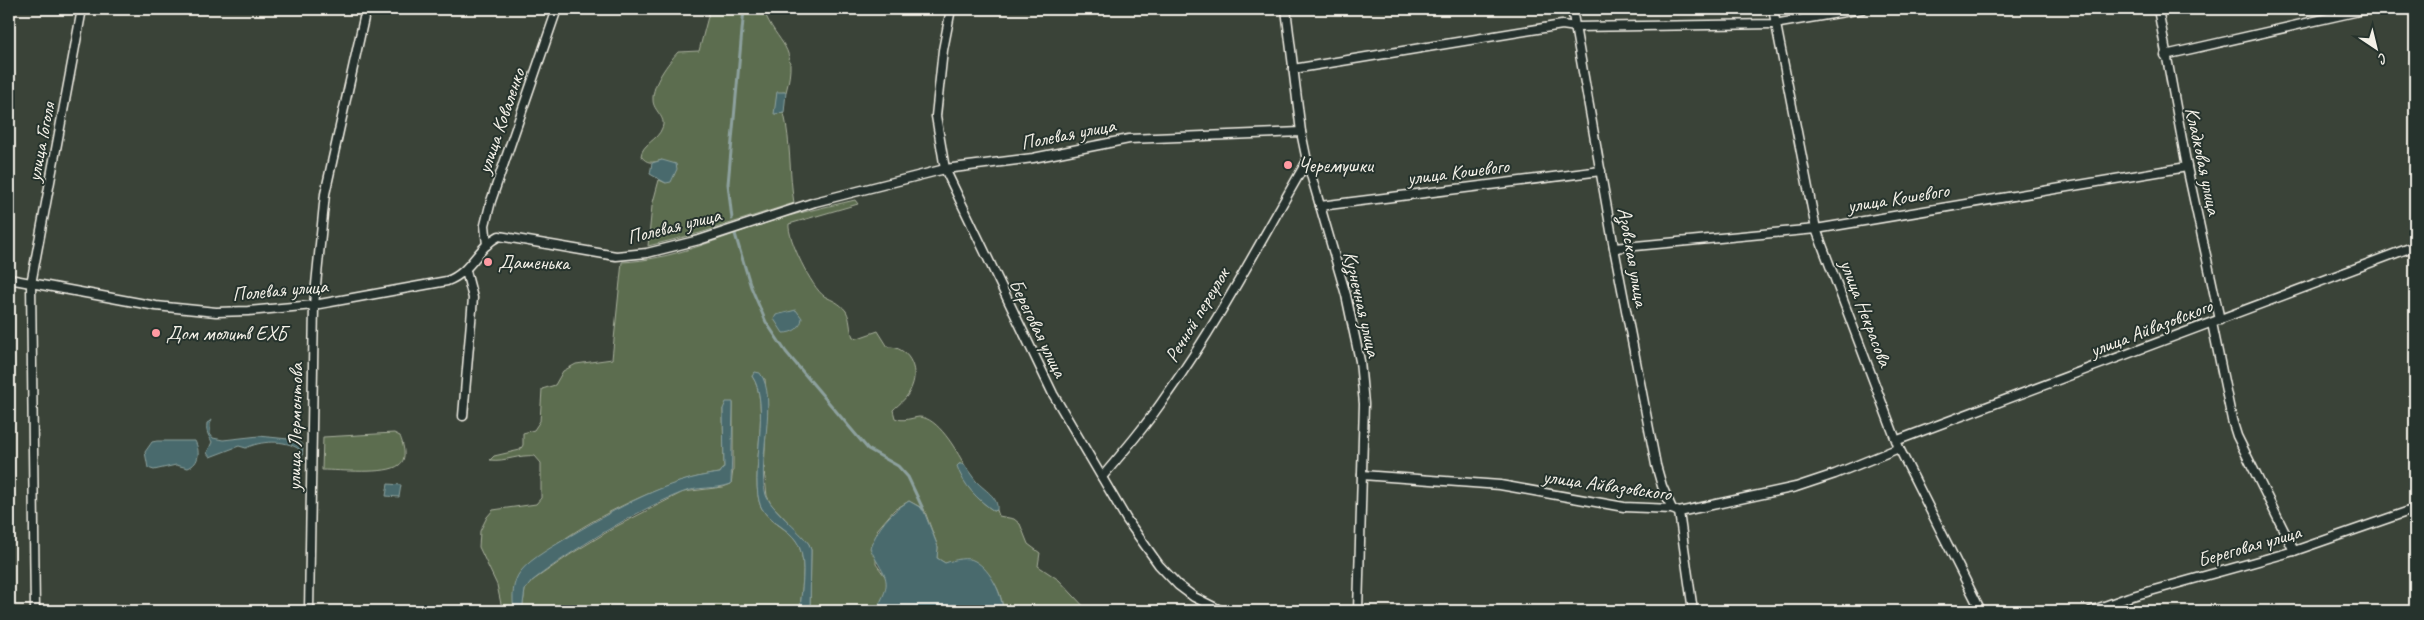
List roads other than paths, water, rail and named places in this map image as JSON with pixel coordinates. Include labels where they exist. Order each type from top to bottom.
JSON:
[{"type":"street","name":"улица Гоголя","points":[[35,611],[31,284],[82,9]]},
{"type":"street","name":"улица Лермонтова","points":[[309,611],[314,305],[325,194],[366,9]]},
{"type":"street","name":"улица Коваленко","points":[[488,245],[485,225],[491,201],[557,9]]},
{"type":"street","name":"Береговая улица","points":[[951,9],[943,50],[936,116],[945,169],[1041,371],[1127,520],[1167,574],[1194,597],[1222,611]]},
{"type":"street","name":"Кузнечная улица","points":[[1286,9],[1301,132],[1307,161],[1348,303],[1360,361],[1364,404],[1358,611]]},
{"type":"street","name":"Азовская улица","points":[[1572,9],[1614,248],[1656,465],[1675,511],[1693,611]]},
{"type":"street","name":"улица Некрасова","points":[[1773,9],[1774,24],[1816,229],[1899,444],[1981,611]]},
{"type":"street","points":[[1293,69],[1562,25],[1576,27],[1774,24],[1862,9]]},
{"type":"street","name":"Кладковая улица","points":[[2158,9],[2165,55],[2216,321],[2232,420],[2237,436],[2294,551]]},
{"type":"street","points":[[2165,55],[2368,9]]},
{"type":"street","name":"Полевая улица","points":[[9,279],[196,311],[248,311],[314,305],[439,284],[454,279],[466,271],[488,245],[499,236],[616,256],[647,253],[699,240],[815,202],[945,169],[1033,158],[1129,138],[1301,132]]},
{"type":"street","name":"Речной переулок","points":[[1102,477],[1137,436],[1169,392],[1215,320],[1307,161]]},
{"type":"street","name":"улица Кошевого","points":[[1614,248],[1816,229],[2187,167]]},
{"type":"street","name":"улица Кошевого","points":[[1320,206],[1601,171]]},
{"type":"street","name":"улица Айвазовского","points":[[1362,475],[1500,485],[1624,507],[1675,511],[1796,487],[1834,474],[1899,444],[2415,246]]},
{"type":"street","points":[[464,416],[473,298],[466,271]]},
{"type":"street","name":"Береговая улица","points":[[2091,611],[2129,597],[2294,551],[2415,509]]},
{"type":"water","points":[[777,92],[786,92],[784,113],[774,114]]},
{"type":"water","points":[[662,160],[676,164],[677,169],[671,182],[666,183],[650,174],[652,163]]},
{"type":"water","points":[[796,310],[802,318],[800,325],[793,331],[783,333],[774,319],[776,315]]},
{"type":"water","points":[[755,372],[760,373],[768,398],[764,466],[766,495],[773,507],[809,544],[811,550],[810,611],[800,611],[803,561],[799,546],[790,534],[766,514],[759,501],[757,471],[760,402],[752,376]]},
{"type":"water","points":[[726,402],[733,402],[731,484],[693,489],[681,493],[644,510],[604,532],[532,581],[525,590],[522,611],[514,611],[513,590],[518,575],[525,566],[544,552],[623,506],[661,488],[700,476],[720,473],[724,467],[723,409]]},
{"type":"water","points":[[212,420],[210,434],[213,438],[223,440],[259,436],[298,440],[303,445],[302,460],[299,460],[299,449],[279,442],[258,444],[246,448],[239,446],[210,457],[207,453],[212,442],[208,433],[207,423]]},
{"type":"water","points":[[195,441],[198,449],[197,460],[188,468],[176,465],[154,470],[148,468],[145,452],[152,442]]},
{"type":"water","points":[[964,464],[976,481],[993,497],[996,501],[997,510],[994,511],[988,507],[972,492],[963,480],[957,466]]},
{"type":"water","points":[[388,484],[401,485],[399,497],[386,496]]},
{"type":"water","points":[[909,501],[923,509],[938,547],[937,558],[945,563],[968,559],[981,565],[995,583],[1003,611],[882,611],[878,606],[886,589],[885,576],[870,548],[885,522]]},
{"type":"waterway","points":[[732,219],[728,184],[744,9]]},
{"type":"waterway","points":[[735,234],[751,287],[766,322],[786,352],[868,449],[898,466],[908,477],[923,509]]},
{"type":"place","name":"Черемушки","points":[[1288,165]]},
{"type":"place","name":"Дашенька","points":[[488,262]]},
{"type":"place","name":"Дом молитв ЕХБ","points":[[156,333]]}]
